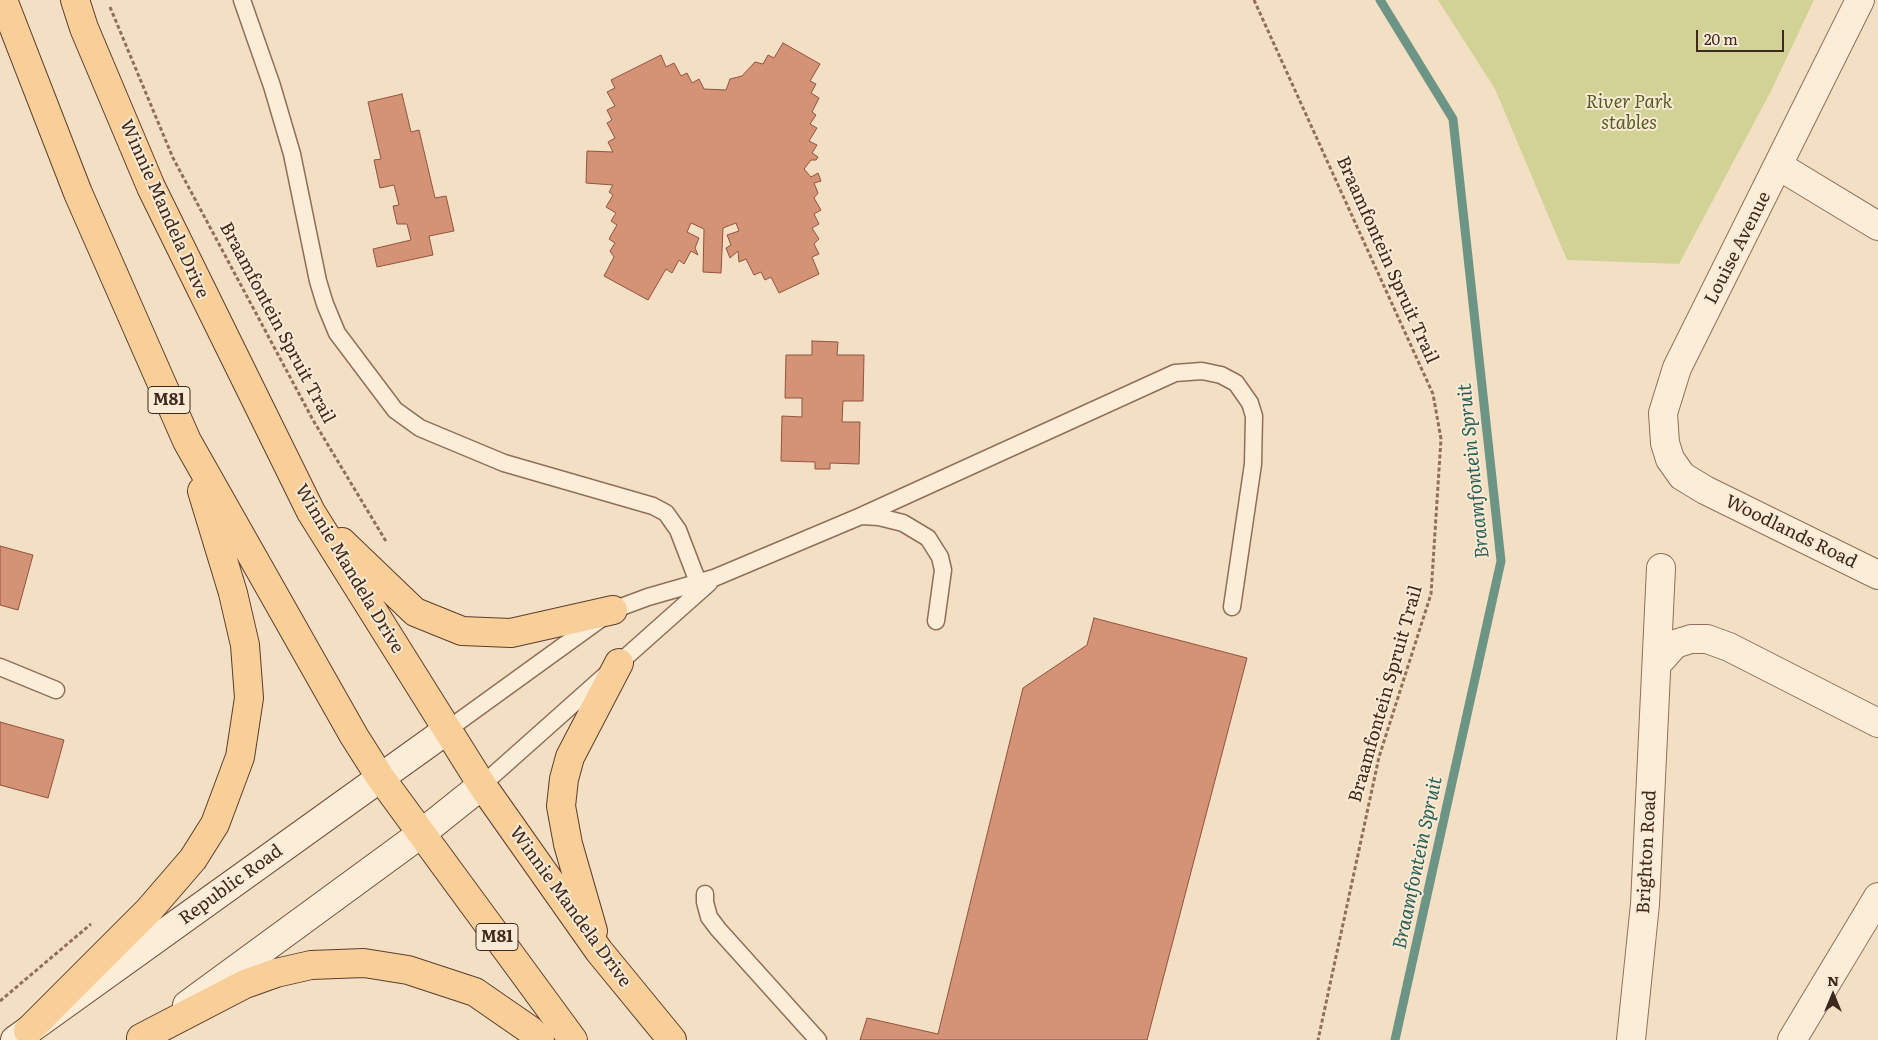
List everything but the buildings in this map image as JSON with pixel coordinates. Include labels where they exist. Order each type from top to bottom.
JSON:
[{"type":"main road","name":"M81","points":[[3,0],[78,193],[187,441],[354,736],[380,777],[573,1040]]},
{"type":"main road","name":"Winnie Mandela Drive","points":[[75,0],[151,187],[311,512],[482,785],[599,951],[672,1040]]},
{"type":"main road","points":[[22,1036],[149,910],[193,859],[215,824],[240,757],[249,698],[245,645],[234,593],[187,441]]},
{"type":"main road","points":[[311,512],[415,612],[462,630],[511,633],[613,610]]},
{"type":"main road","points":[[599,951],[568,844],[561,806],[564,779],[570,757],[619,662]]},
{"type":"main road","points":[[140,1039],[245,984],[276,973],[311,965],[364,964],[408,970],[474,992],[530,1030],[540,1040]]},
{"type":"street","name":"Louise Avenue","points":[[1705,490],[1682,476],[1670,459],[1664,443],[1663,413],[1677,368],[1860,0]]},
{"type":"street","points":[[1779,166],[1878,226]]},
{"type":"street","name":"Woodlands Road","points":[[1705,490],[1878,575]]},
{"type":"street","name":"Brighton Road","points":[[1631,1040],[1645,904],[1661,568]]},
{"type":"street","points":[[1658,662],[1676,644],[1691,639],[1707,639],[1729,647],[1878,723]]},
{"type":"street","name":"Republic Road","points":[[22,1036],[447,730]]},
{"type":"street","points":[[140,1039],[422,833],[482,785]]},
{"type":"street","points":[[1792,1040],[1878,897]]},
{"type":"lane","points":[[242,0],[272,86],[292,154],[318,281],[325,304],[337,333],[395,410],[420,428],[504,463],[653,506],[666,513],[678,530],[700,586]]},
{"type":"lane","points":[[482,785],[619,662],[700,586],[714,578],[861,516],[1175,373],[1202,371],[1221,375],[1236,384],[1250,403],[1254,416],[1252,464],[1232,607]]},
{"type":"lane","points":[[861,516],[879,517],[903,523],[928,538],[940,557],[943,570],[936,621]]},
{"type":"lane","points":[[447,730],[613,610],[648,596],[700,586]]},
{"type":"lane","points":[[0,666],[56,690]]},
{"type":"lane","points":[[705,894],[705,902],[710,917],[718,928],[818,1040]]},
{"type":"path","name":"Braamfontein Spruit Trail","points":[[107,0],[173,158],[313,420],[388,544]]},
{"type":"path","name":"Braamfontein Spruit Trail","points":[[1254,0],[1433,394],[1441,439],[1431,594],[1379,757],[1318,1040]]},
{"type":"path","points":[[0,1001],[93,922]]},
{"type":"green space","name":"River Park stables","points":[[1438,0],[1814,0],[1771,91],[1679,264],[1567,260],[1495,89]]},
{"type":"waterway","name":"Braamfontein Spruit","points":[[1380,0],[1453,119],[1501,561],[1395,1040]]}]
